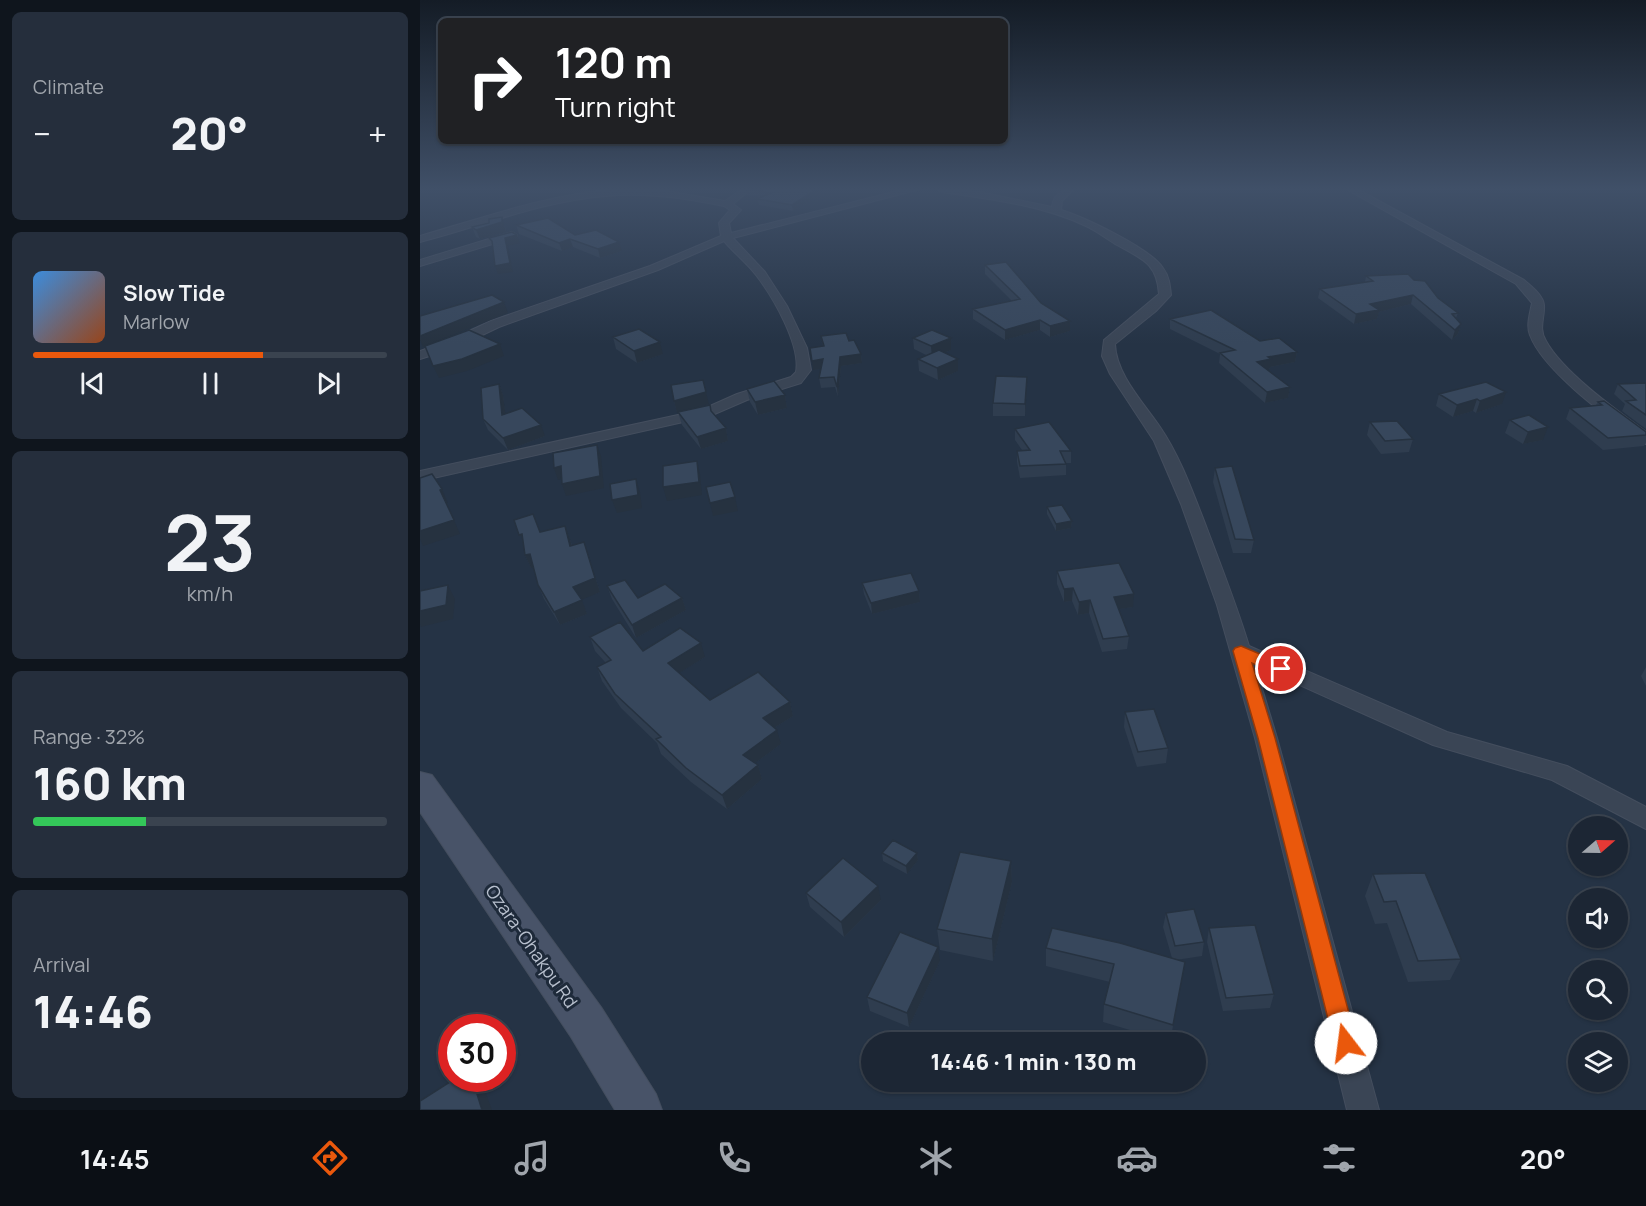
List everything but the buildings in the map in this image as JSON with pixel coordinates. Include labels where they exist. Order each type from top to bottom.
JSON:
[{"type":"main road","name":"Ozara-Ohakpu Rd","points":[[420,785],[586,1022],[640,1110]]},
{"type":"street","points":[[420,263],[493,241]]},
{"type":"street","points":[[420,355],[450,345],[495,324],[654,268],[717,241]]},
{"type":"street","points":[[420,476],[705,414],[742,397],[796,380],[805,369],[802,352],[784,311],[759,272],[741,256],[737,247],[730,241]]},
{"type":"street","points":[[1120,241],[1152,261],[1162,271],[1165,295],[1142,318],[1122,329],[1109,344],[1110,357],[1117,374],[1162,441],[1194,515],[1227,605],[1266,738],[1363,1110]]},
{"type":"street","points":[[1445,241],[1520,282],[1538,303],[1535,334],[1541,345],[1560,367],[1593,398],[1646,439]]},
{"type":"street","points":[[1241,651],[1441,739],[1559,772],[1646,819]]},
{"type":"route","points":[[1281,669],[1241,651],[1346,1043]]}]
